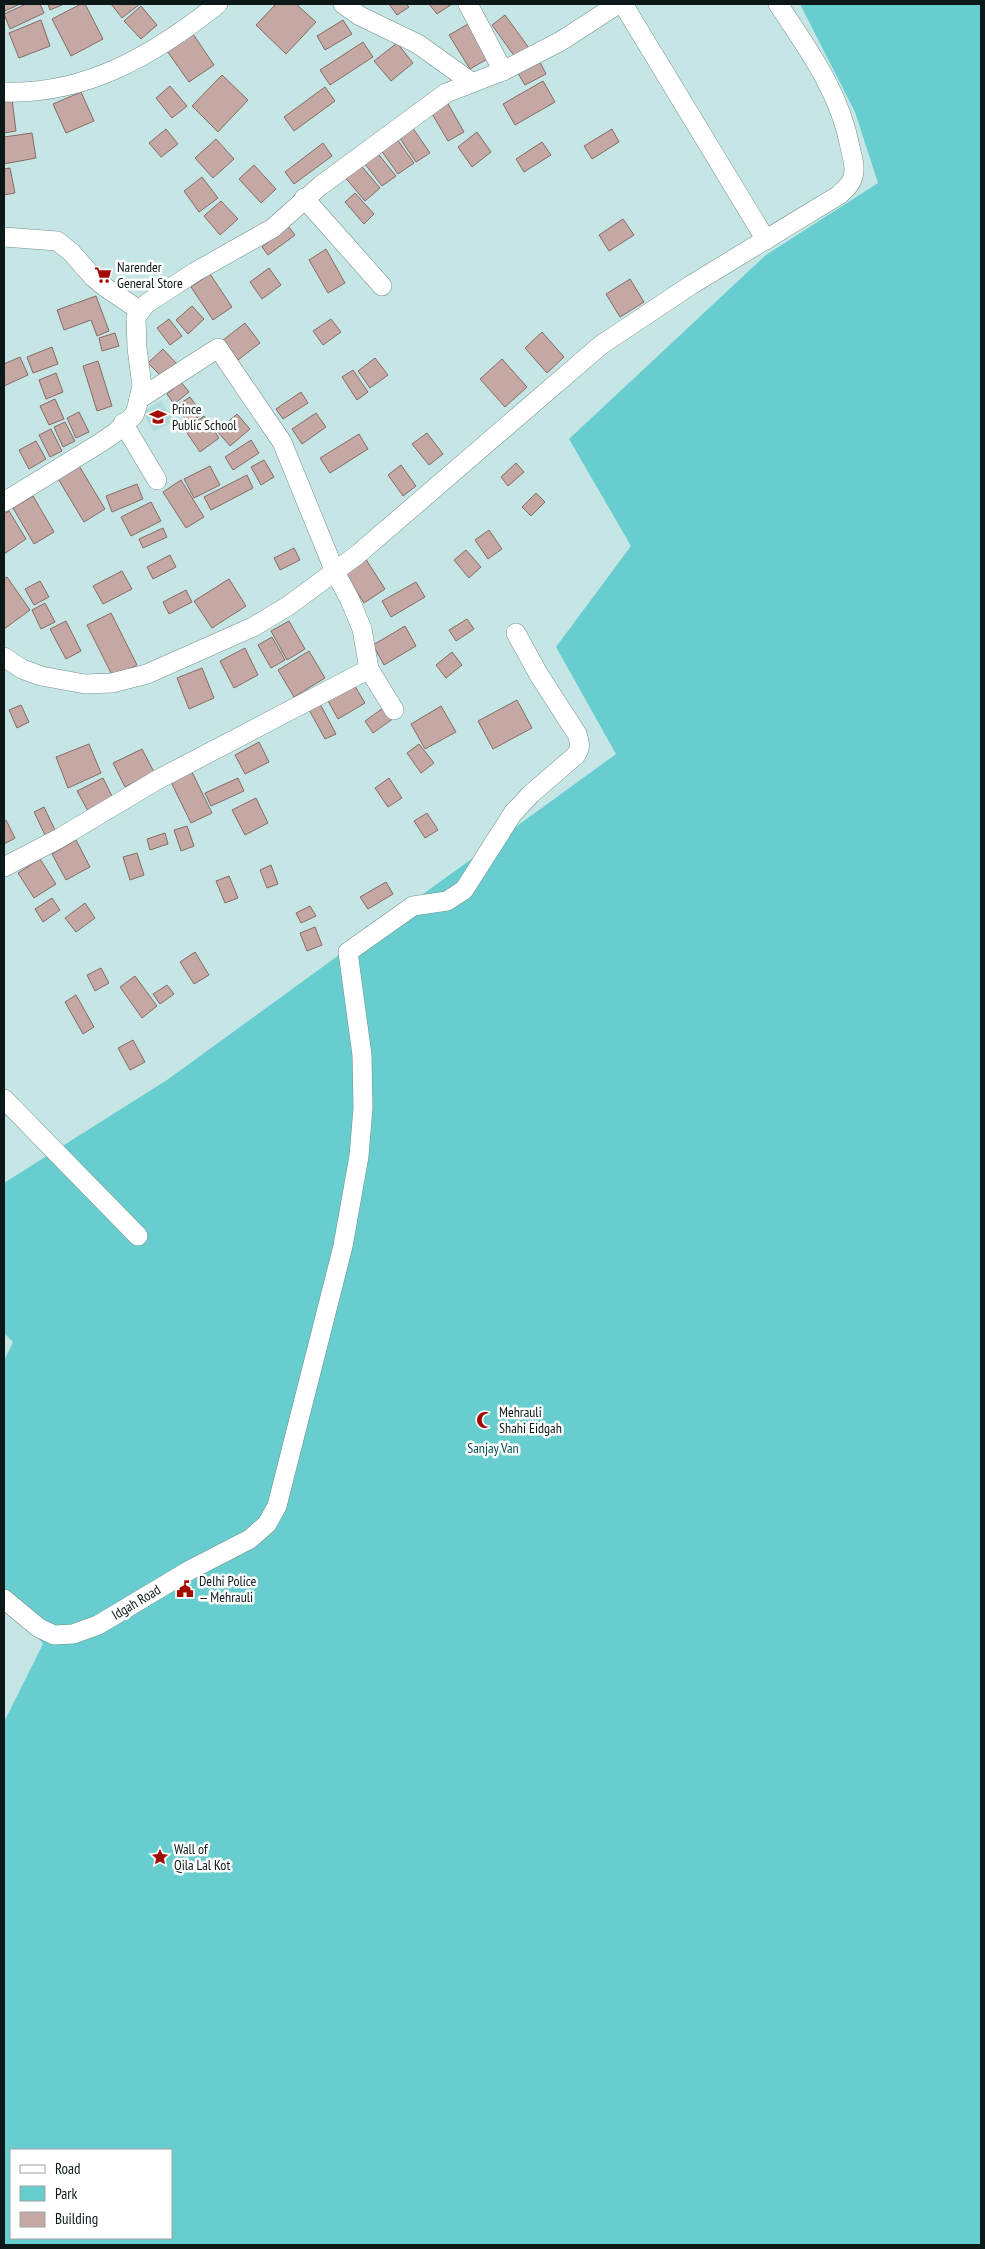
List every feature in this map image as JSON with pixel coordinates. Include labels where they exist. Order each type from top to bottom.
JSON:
[{"type":"street","points":[[4,92],[43,92],[70,86],[102,75],[152,52],[218,4]]},
{"type":"street","points":[[343,4],[360,16],[418,44],[471,82]]},
{"type":"street","points":[[468,4],[503,71]]},
{"type":"street","points":[[4,502],[116,432],[123,423],[134,415],[142,386],[137,348],[136,317],[139,310],[195,272],[273,228],[304,198],[446,93],[503,71],[561,41],[618,4]]},
{"type":"street","points":[[623,4],[766,240]]},
{"type":"street","points":[[4,657],[22,669],[41,676],[85,684],[112,682],[130,679],[187,657],[253,627],[288,606],[383,533],[601,345],[684,290],[839,195],[853,179],[854,170],[847,128],[819,66],[778,4]]},
{"type":"street","points":[[304,198],[382,286]]},
{"type":"street","points":[[4,237],[56,241],[71,252],[99,282],[139,310]]},
{"type":"street","points":[[139,399],[218,348],[282,442],[334,572],[350,600],[362,629],[369,669],[394,710]]},
{"type":"street","points":[[123,423],[157,480]]},
{"type":"street","name":"Idgah Road","points":[[4,1599],[40,1628],[54,1635],[73,1634],[98,1626],[190,1570],[250,1539],[267,1524],[277,1506],[343,1246],[359,1156],[362,1108],[362,1055],[348,952],[413,906],[447,901],[464,890],[514,813],[531,794],[580,750],[577,734],[539,675],[516,633]]},
{"type":"street","points":[[4,867],[58,839],[157,780],[369,669]]},
{"type":"street","points":[[4,1099],[138,1236]]},
{"type":"shaded area","name":"Prince Public School","points":[[161,400],[174,421],[154,432],[142,413]]},
{"type":"green space","name":"Sanjay Van","points":[[800,4],[981,4],[981,2245],[4,2245],[4,1722],[43,1644],[4,1597],[4,1361],[13,1342],[4,1333],[4,1183],[167,1080],[616,754],[556,647],[631,546],[569,439],[766,255],[878,183],[855,112]]},
{"type":"building","points":[[4,4],[20,4],[5,11]]},
{"type":"building","points":[[26,4],[40,4],[44,13],[10,29],[4,14]]},
{"type":"building","points":[[48,4],[64,4],[50,10]]},
{"type":"building","points":[[81,4],[85,4],[103,39],[71,56],[52,19]]},
{"type":"building","points":[[111,4],[140,4],[122,18]]},
{"type":"building","points":[[276,4],[296,4],[316,22],[286,54],[256,25]]},
{"type":"building","points":[[389,4],[406,4],[409,7],[397,15]]},
{"type":"building","points":[[429,4],[452,4],[437,14]]},
{"type":"building","points":[[141,6],[157,25],[141,39],[124,21]]},
{"type":"building","points":[[505,15],[529,48],[515,57],[492,25]]},
{"type":"building","points":[[41,20],[50,46],[19,58],[9,33]]},
{"type":"building","points":[[343,20],[352,34],[325,50],[317,36]]},
{"type":"building","points":[[468,24],[489,58],[470,69],[449,35]]},
{"type":"building","points":[[193,34],[214,65],[189,82],[167,51]]},
{"type":"building","points":[[363,42],[373,57],[330,85],[320,70]]},
{"type":"building","points":[[397,43],[413,63],[391,81],[374,61]]},
{"type":"building","points":[[538,58],[546,74],[525,85],[516,70]]},
{"type":"building","points":[[222,75],[248,100],[218,132],[192,106]]},
{"type":"building","points":[[543,81],[555,102],[515,125],[503,104]]},
{"type":"building","points":[[170,86],[187,106],[172,118],[156,98]]},
{"type":"building","points":[[325,87],[335,101],[294,131],[284,117]]},
{"type":"building","points":[[81,92],[94,121],[66,133],[53,104]]},
{"type":"building","points":[[12,99],[16,131],[4,133],[4,100]]},
{"type":"building","points":[[447,102],[464,132],[448,141],[431,112]]},
{"type":"building","points":[[410,124],[430,153],[416,162],[397,134]]},
{"type":"building","points":[[166,129],[178,144],[161,157],[149,143]]},
{"type":"building","points":[[612,129],[619,142],[592,159],[584,146]]},
{"type":"building","points":[[477,132],[491,152],[472,167],[458,147]]},
{"type":"building","points":[[32,133],[36,158],[4,164],[4,137]]},
{"type":"building","points":[[394,135],[414,163],[398,174],[378,146]]},
{"type":"building","points":[[216,139],[234,159],[213,178],[195,158]]},
{"type":"building","points":[[542,142],[551,155],[524,172],[516,159]]},
{"type":"building","points":[[323,143],[332,156],[294,184],[285,172]]},
{"type":"building","points":[[375,150],[396,176],[382,186],[362,160]]},
{"type":"building","points":[[358,162],[380,188],[365,201],[343,175]]},
{"type":"building","points":[[254,165],[276,189],[261,203],[239,179]]},
{"type":"building","points":[[10,168],[15,193],[4,195],[4,169]]},
{"type":"building","points":[[202,177],[218,198],[199,212],[184,191]]},
{"type":"building","points":[[355,193],[374,214],[364,224],[345,202]]},
{"type":"building","points":[[221,201],[238,219],[220,235],[204,216]]},
{"type":"building","points":[[623,219],[634,235],[609,251],[599,235]]},
{"type":"building","points":[[288,226],[295,235],[268,255],[262,247]]},
{"type":"building","points":[[326,249],[345,283],[328,293],[309,260]]},
{"type":"building","points":[[269,268],[281,285],[262,299],[250,282]]},
{"type":"building","points":[[210,274],[232,307],[213,320],[191,287]]},
{"type":"building","points":[[630,279],[644,302],[620,317],[606,294]]},
{"type":"building","points":[[96,296],[109,331],[97,336],[91,320],[64,330],[57,310]]},
{"type":"building","points":[[192,306],[204,319],[188,334],[176,320]]},
{"type":"building","points":[[169,319],[182,336],[170,345],[157,328]]},
{"type":"building","points":[[331,319],[341,332],[323,345],[313,331]]},
{"type":"building","points":[[245,323],[260,343],[238,360],[223,340]]},
{"type":"building","points":[[542,332],[564,357],[547,373],[525,348]]},
{"type":"building","points":[[115,333],[119,346],[102,351],[99,338]]},
{"type":"building","points":[[52,347],[58,364],[33,373],[27,357]]},
{"type":"building","points":[[163,349],[177,364],[163,378],[148,363]]},
{"type":"building","points":[[20,357],[28,375],[4,386],[4,364]]},
{"type":"building","points":[[375,358],[388,375],[370,388],[358,371]]},
{"type":"building","points":[[502,359],[527,387],[505,407],[480,379]]},
{"type":"building","points":[[98,361],[112,406],[97,411],[83,366]]},
{"type":"building","points":[[353,370],[368,392],[357,400],[342,377]]},
{"type":"building","points":[[56,373],[63,392],[46,399],[39,380]]},
{"type":"building","points":[[181,382],[189,392],[174,404],[167,394]]},
{"type":"building","points":[[301,392],[308,403],[283,419],[276,409]]},
{"type":"building","points":[[190,397],[202,414],[189,424],[176,406]]},
{"type":"building","points":[[55,399],[64,419],[49,425],[40,406]]},
{"type":"building","points":[[79,412],[89,432],[76,438],[67,418]]},
{"type":"building","points":[[316,413],[326,427],[302,444],[292,429]]},
{"type":"building","points":[[237,414],[250,429],[230,446],[217,431]]},
{"type":"building","points":[[204,416],[219,438],[200,452],[185,430]]},
{"type":"building","points":[[65,422],[75,441],[63,447],[54,427]]},
{"type":"building","points":[[51,429],[62,451],[50,457],[39,435]]},
{"type":"building","points":[[427,433],[443,454],[429,465],[412,444]]},
{"type":"building","points":[[359,434],[368,449],[330,473],[320,458]]},
{"type":"building","points":[[251,440],[259,453],[233,470],[225,457]]},
{"type":"building","points":[[36,441],[46,459],[29,469],[19,450]]},
{"type":"building","points":[[264,460],[274,477],[261,485],[251,467]]},
{"type":"building","points":[[516,463],[524,472],[508,486],[501,477]]},
{"type":"building","points":[[78,464],[105,509],[84,522],[57,477]]},
{"type":"building","points":[[401,465],[416,486],[403,496],[388,475]]},
{"type":"building","points":[[210,466],[220,485],[194,498],[184,479]]},
{"type":"building","points":[[247,475],[253,488],[211,510],[204,497]]},
{"type":"building","points":[[181,480],[204,517],[186,528],[163,492]]},
{"type":"building","points":[[137,484],[143,499],[112,512],[106,496]]},
{"type":"building","points":[[536,493],[545,502],[531,516],[522,507]]},
{"type":"building","points":[[33,496],[54,532],[34,544],[13,508]]},
{"type":"building","points":[[151,502],[161,521],[131,536],[121,517]]},
{"type":"building","points":[[9,511],[26,539],[4,554],[4,514]]},
{"type":"building","points":[[163,528],[167,537],[143,548],[139,539]]},
{"type":"building","points":[[489,530],[502,549],[488,559],[475,540]]},
{"type":"building","points":[[294,548],[300,560],[280,570],[274,558]]},
{"type":"building","points":[[466,550],[481,567],[469,578],[454,560]]},
{"type":"building","points":[[170,555],[176,567],[153,579],[147,567]]},
{"type":"building","points":[[365,558],[385,589],[364,603],[344,572]]},
{"type":"building","points":[[122,571],[132,589],[103,604],[93,586]]},
{"type":"building","points":[[7,577],[30,610],[4,629],[4,579]]},
{"type":"building","points":[[229,579],[246,606],[212,628],[194,601]]},
{"type":"building","points":[[40,581],[49,597],[34,605],[25,589]]},
{"type":"building","points":[[416,582],[425,597],[391,617],[382,601]]},
{"type":"building","points":[[186,590],[192,602],[169,614],[163,602]]},
{"type":"building","points":[[45,603],[55,622],[41,629],[32,610]]},
{"type":"building","points":[[111,613],[137,665],[113,677],[87,625]]},
{"type":"building","points":[[467,619],[474,629],[456,641],[449,630]]},
{"type":"building","points":[[66,621],[81,651],[66,659],[50,629]]},
{"type":"building","points":[[289,621],[305,649],[287,660],[271,631]]},
{"type":"building","points":[[405,626],[416,646],[384,665],[373,645]]},
{"type":"building","points":[[272,637],[285,660],[271,668],[258,645]]},
{"type":"building","points":[[245,648],[258,675],[234,688],[220,661]]},
{"type":"building","points":[[309,651],[325,678],[294,697],[278,670]]},
{"type":"building","points":[[452,652],[462,665],[446,678],[436,665]]},
{"type":"building","points":[[202,668],[214,698],[189,709],[177,678]]},
{"type":"building","points":[[353,683],[365,703],[338,719],[327,699]]},
{"type":"building","points":[[318,700],[336,734],[325,739],[307,706]]},
{"type":"building","points":[[517,700],[532,728],[493,749],[478,721]]},
{"type":"building","points":[[21,705],[29,722],[17,728],[9,710]]},
{"type":"building","points":[[386,706],[394,718],[373,733],[365,721]]},
{"type":"building","points":[[441,706],[456,732],[425,749],[411,724]]},
{"type":"building","points":[[259,742],[269,762],[245,774],[235,755]]},
{"type":"building","points":[[89,744],[101,773],[68,788],[56,757]]},
{"type":"building","points":[[419,744],[434,763],[421,773],[407,753]]},
{"type":"building","points":[[142,749],[154,772],[125,787],[113,763]]},
{"type":"building","points":[[189,766],[212,813],[191,823],[168,776]]},
{"type":"building","points":[[103,778],[113,798],[88,811],[77,791]]},
{"type":"building","points":[[238,778],[244,791],[211,806],[205,793]]},
{"type":"building","points":[[389,778],[402,798],[388,807],[375,788]]},
{"type":"building","points":[[256,798],[268,823],[245,835],[232,810]]},
{"type":"building","points":[[44,807],[56,832],[46,837],[34,812]]},
{"type":"building","points":[[427,813],[438,830],[425,838],[414,821]]},
{"type":"building","points":[[6,820],[15,838],[4,844],[4,821]]},
{"type":"building","points":[[187,826],[194,846],[181,851],[174,830]]},
{"type":"building","points":[[165,833],[168,844],[150,850],[147,839]]},
{"type":"building","points":[[76,840],[90,867],[66,880],[52,854]]},
{"type":"building","points":[[137,853],[144,875],[130,880],[123,857]]},
{"type":"building","points":[[40,859],[56,884],[34,898],[18,873]]},
{"type":"building","points":[[271,865],[278,884],[267,888],[260,870]]},
{"type":"building","points":[[229,876],[238,898],[225,903],[216,881]]},
{"type":"building","points":[[386,882],[393,894],[368,909],[360,897]]},
{"type":"building","points":[[52,898],[60,910],[43,922],[35,909]]},
{"type":"building","points":[[85,903],[95,918],[76,932],[65,918]]},
{"type":"building","points":[[310,906],[316,916],[301,923],[296,913]]},
{"type":"building","points":[[315,927],[322,945],[307,951],[300,933]]},
{"type":"building","points":[[195,952],[209,975],[194,984],[180,962]]},
{"type":"building","points":[[101,968],[109,983],[95,991],[87,975]]},
{"type":"building","points":[[135,976],[157,1006],[142,1018],[120,987]]},
{"type":"building","points":[[167,985],[174,994],[160,1004],[153,994]]},
{"type":"building","points":[[76,995],[94,1027],[83,1034],[65,1002]]},
{"type":"building","points":[[133,1040],[145,1062],[130,1070],[118,1048]]},
{"type":"place","name":"Narender General Store","points":[[103,275]]},
{"type":"place","name":"Prince Public School","points":[[158,417]]},
{"type":"place","name":"Mehrauli Shahi Eidgah","points":[[485,1420]]},
{"type":"place","name":"Delhi Police — Mehrauli","points":[[185,1589]]},
{"type":"place","name":"Wall of Qila Lal Kot","points":[[160,1857]]}]
